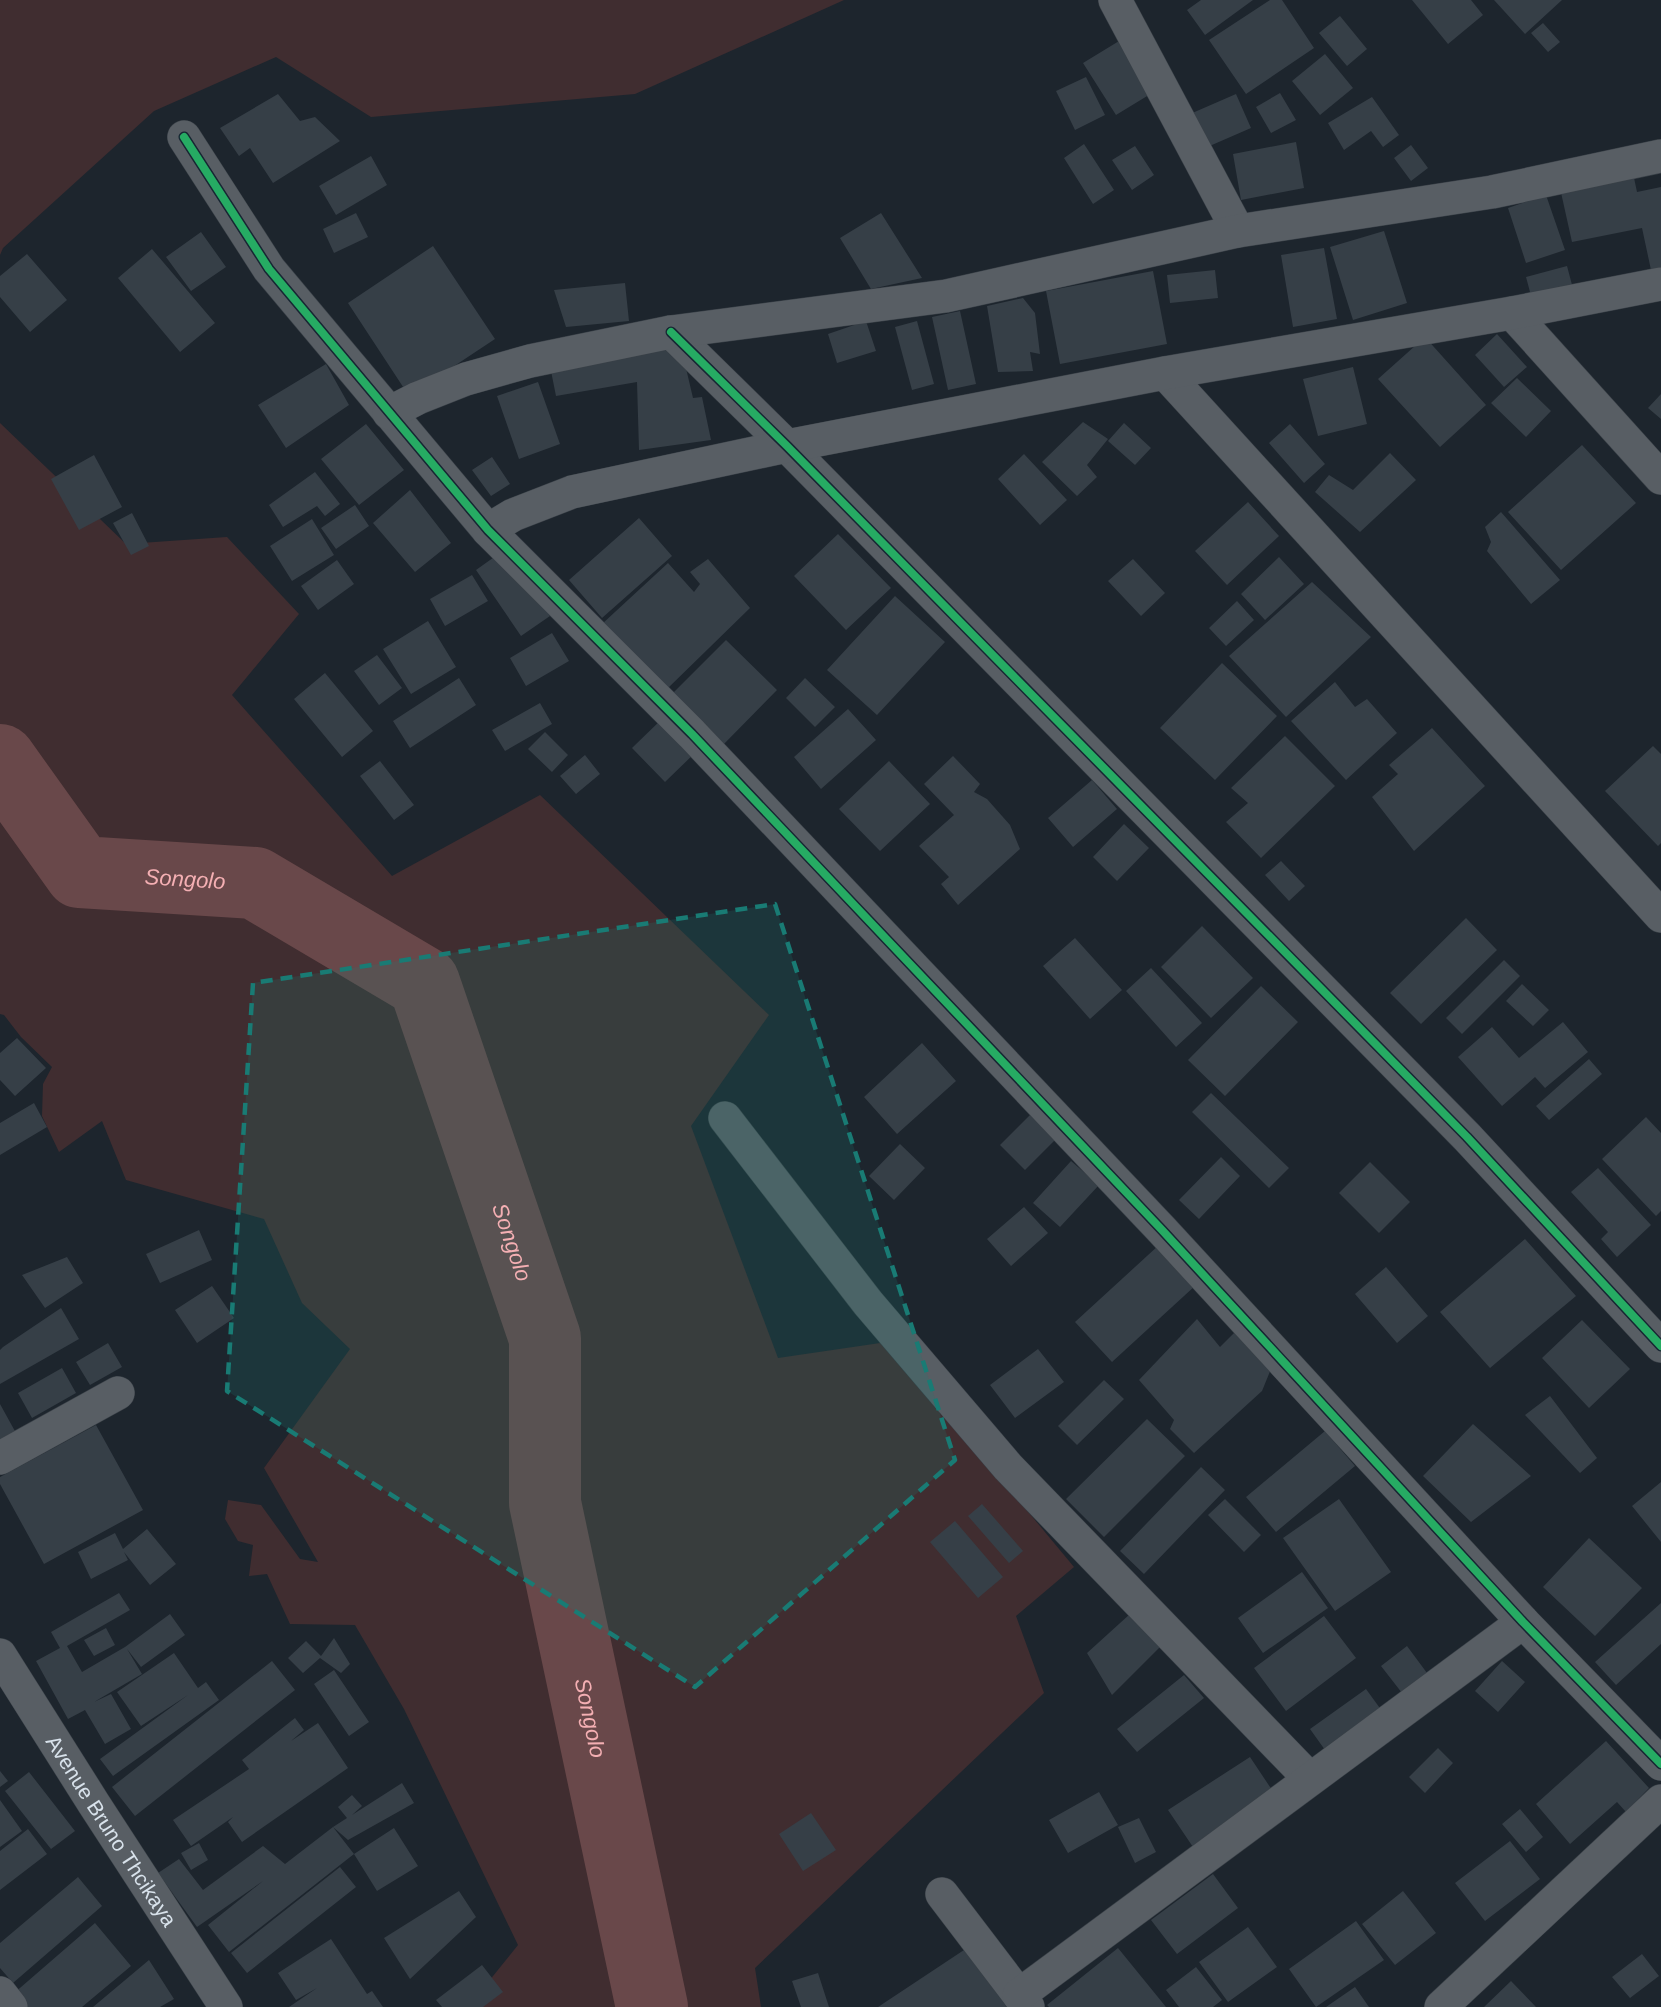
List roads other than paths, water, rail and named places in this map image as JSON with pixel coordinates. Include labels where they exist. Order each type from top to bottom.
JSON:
[{"type":"street","points":[[1115,0],[1238,231]]},
{"type":"street","points":[[184,137],[268,269],[488,530],[692,734],[1162,1230],[1523,1622],[1661,1764]]},
{"type":"street","points":[[389,413],[466,378],[530,361],[671,333],[946,296],[1238,231],[1492,192],[1661,156]]},
{"type":"street","points":[[488,530],[513,515],[572,492],[787,446],[1165,373],[1512,313],[1661,284]]},
{"type":"street","points":[[1512,313],[1661,478]]},
{"type":"street","points":[[671,333],[787,446],[1467,1137],[1661,1346]]},
{"type":"street","points":[[1165,373],[1661,916]]},
{"type":"street","points":[[725,1118],[868,1303],[1008,1467],[1310,1779]]},
{"type":"street","points":[[0,1458],[118,1393]]},
{"type":"street","points":[[942,1894],[1023,2001],[1310,1779],[1523,1622]]},
{"type":"street","name":"Avenue Bruno Thcikaya","points":[[0,1654],[226,2007]]},
{"type":"street","points":[[1442,2007],[1661,1801]]},
{"type":"street","points":[[0,1993],[11,2007]]},
{"type":"waterway","name":"Songolo","points":[[0,760],[80,872],[255,883],[424,983],[545,1338],[545,1503],[652,2007]]}]
